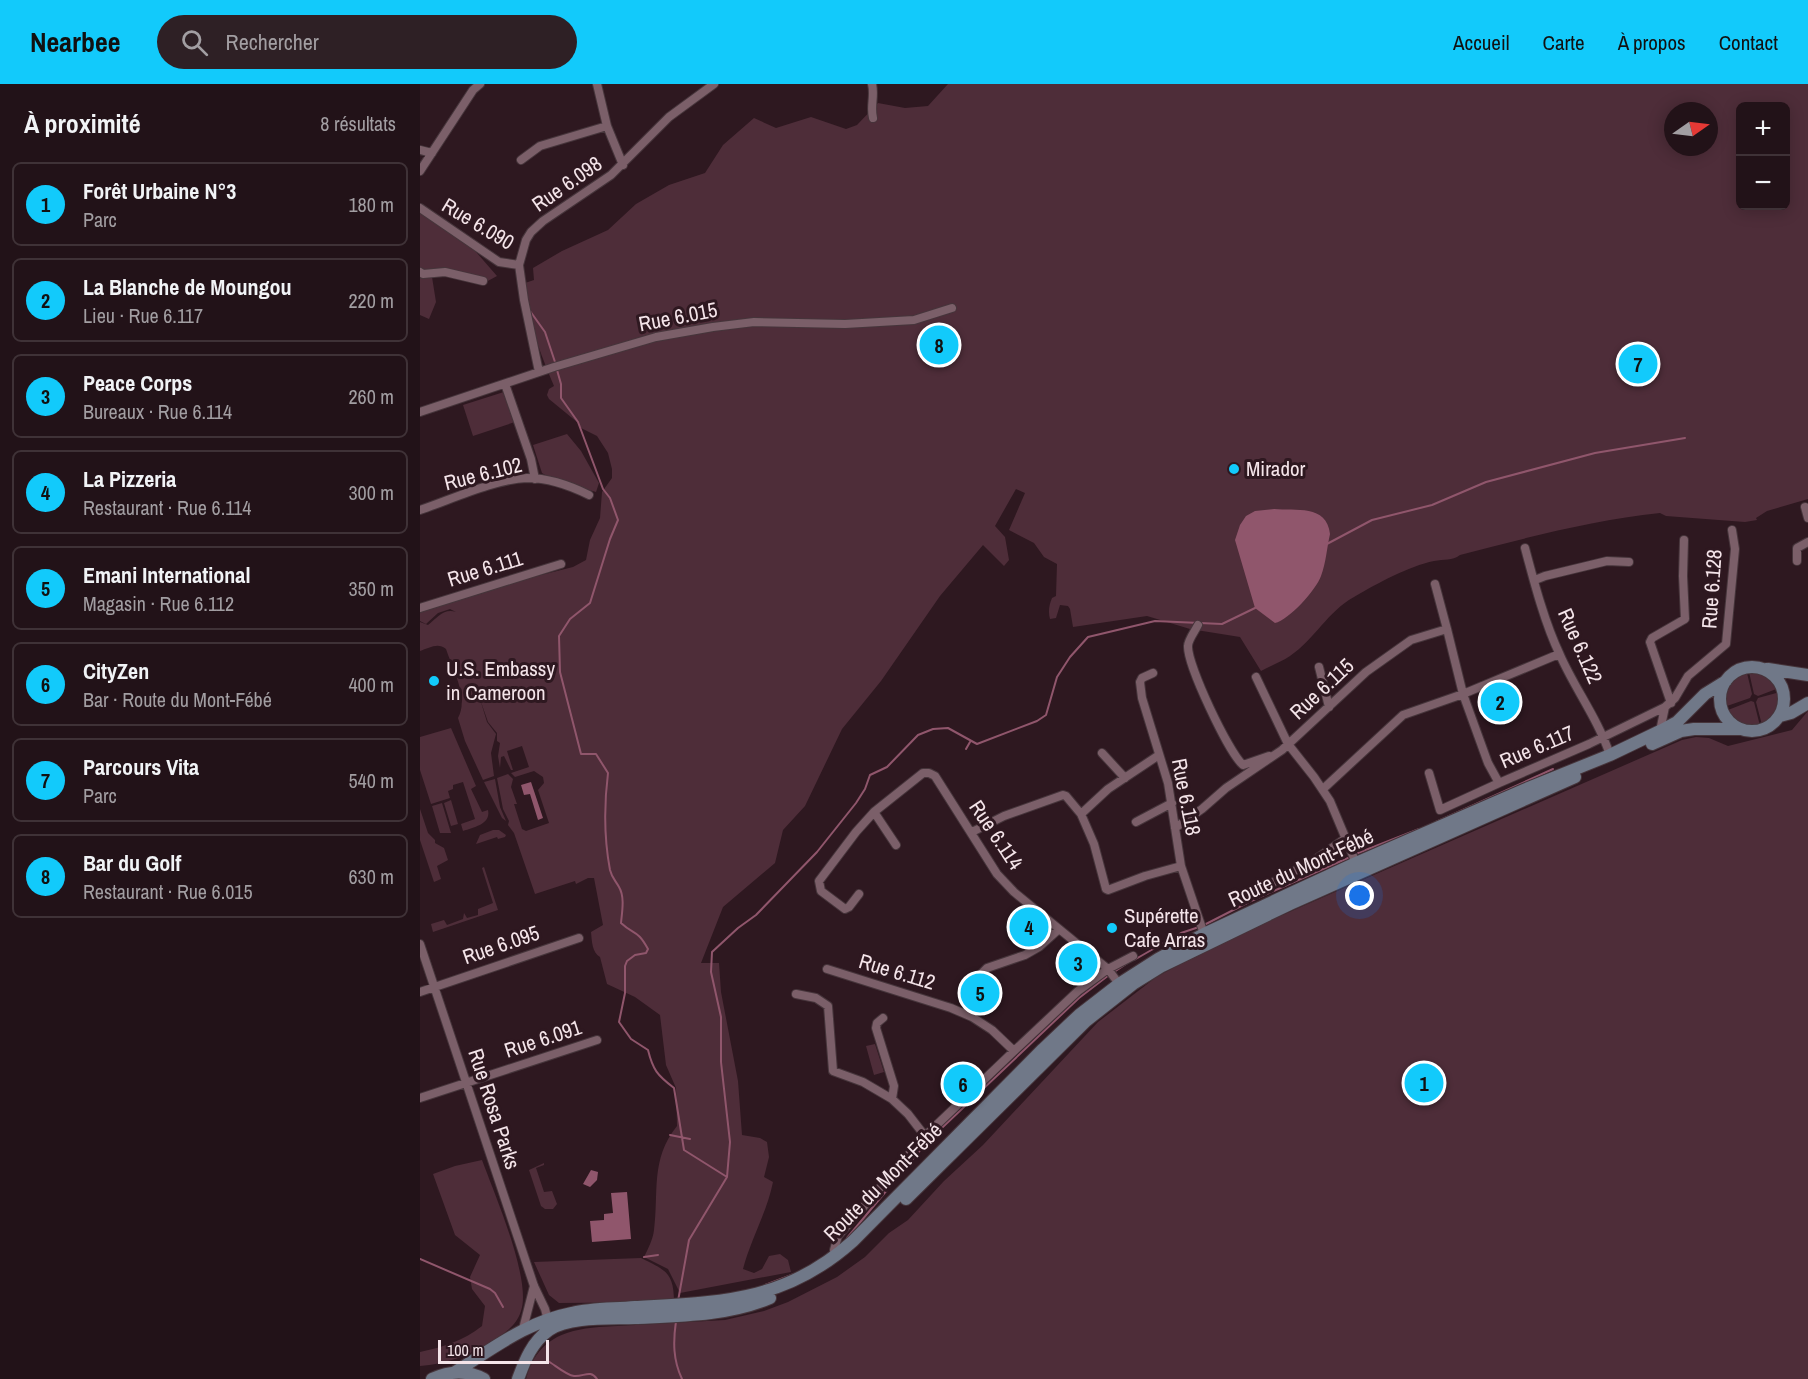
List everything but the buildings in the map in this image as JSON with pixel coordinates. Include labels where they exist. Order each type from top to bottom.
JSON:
[{"type":"street","points":[[420,171],[473,90],[480,84]]},
{"type":"street","points":[[598,84],[607,126],[623,165]]},
{"type":"street","name":"Rue 6.098","points":[[519,266],[523,249],[531,232],[554,213],[623,165],[669,117],[714,84]]},
{"type":"street","points":[[872,84],[873,118]]},
{"type":"street","points":[[521,160],[540,146],[607,126]]},
{"type":"street","points":[[420,150],[432,153]]},
{"type":"street","name":"Rue 6.090","points":[[420,208],[499,261],[519,266],[539,372]]},
{"type":"street","points":[[420,272],[423,274],[445,272],[483,281]]},
{"type":"street","name":"Rue 6.015","points":[[420,412],[554,367],[656,338],[754,322],[845,324],[896,321],[928,316],[952,308]]},
{"type":"street","points":[[505,384],[531,459],[535,479]]},
{"type":"street","name":"Rue 6.102","points":[[420,510],[509,481],[526,478],[546,480],[589,495]]},
{"type":"street","points":[[1805,507],[1808,518]]},
{"type":"street","name":"Rue 6.128","points":[[1660,732],[1668,705],[1689,676],[1726,644],[1735,549],[1732,530]]},
{"type":"street","points":[[1668,705],[1650,642],[1652,638],[1685,619],[1684,540]]},
{"type":"street","points":[[1797,561],[1797,548],[1808,542]]},
{"type":"street","name":"Rue 6.122","points":[[1525,548],[1559,654],[1604,736],[1610,755]]},
{"type":"street","points":[[1535,580],[1607,561],[1629,562]]},
{"type":"street","name":"Rue 6.111","points":[[420,608],[561,564]]},
{"type":"street","points":[[1435,584],[1463,694]]},
{"type":"street","points":[[1198,626],[1187,644],[1191,666],[1224,735],[1243,765],[1272,755]]},
{"type":"street","name":"Rue 6.115","points":[[1175,828],[1288,744],[1366,672],[1411,640],[1447,629]]},
{"type":"street","points":[[1323,789],[1403,716],[1559,654]]},
{"type":"street","points":[[1319,667],[1329,707]]},
{"type":"street","points":[[1763,669],[1772,673],[1783,689],[1785,703],[1780,716],[1770,727],[1762,730],[1750,732],[1739,729],[1727,719],[1720,700],[1725,681],[1738,670],[1747,667],[1763,669],[1808,675]]},
{"type":"street","name":"Rue 6.118","points":[[1153,672],[1142,678],[1140,682],[1142,698],[1172,803],[1181,866],[1204,934]]},
{"type":"street","points":[[1256,677],[1288,744],[1323,789],[1356,863]]},
{"type":"street","name":"Route du Mont-Fébé","points":[[549,1324],[573,1312],[720,1302],[762,1293],[808,1275],[835,1257],[1043,1049],[1079,1015],[1119,984],[1204,934],[1356,863],[1660,732],[1677,722],[1705,694],[1725,681]]},
{"type":"street","name":"Rue 6.117","points":[[1463,694],[1488,763],[1499,783],[1668,705]]},
{"type":"street","points":[[1780,716],[1791,713],[1808,703]]},
{"type":"street","name":"Route du Mont-Fébé","points":[[432,1379],[455,1372],[523,1329],[598,1319],[720,1312],[765,1301],[811,1281],[829,1270],[878,1228],[1086,1021],[1133,984],[1162,966],[1360,872],[1681,731],[1739,729]]},
{"type":"street","points":[[1102,753],[1125,778]]},
{"type":"street","points":[[1081,814],[1108,789],[1160,755]]},
{"type":"street","name":"Rue 6.114","points":[[874,812],[923,773],[929,772],[935,776],[997,874],[1014,892],[1108,969],[1119,984]]},
{"type":"street","points":[[1429,773],[1440,810],[1499,783]]},
{"type":"street","points":[[972,832],[1004,816],[1063,795],[1081,814],[1094,844],[1104,885],[1108,890],[1181,866]]},
{"type":"street","points":[[1136,822],[1172,803]]},
{"type":"street","points":[[859,894],[845,909],[821,891],[819,881],[874,812],[896,844]]},
{"type":"street","points":[[1268,885],[1313,861],[1346,838]]},
{"type":"street","points":[[974,981],[987,968],[1007,962],[1039,947],[1059,929]]},
{"type":"street","name":"Rue 6.095","points":[[420,992],[579,938]]},
{"type":"street","name":"Rue Rosa Parks","points":[[420,944],[534,1286],[549,1324]]},
{"type":"street","points":[[835,1257],[835,1243],[838,1236],[925,1136],[1078,991],[1108,969],[1133,956]]},
{"type":"street","name":"Rue 6.112","points":[[827,969],[951,1008],[972,1017],[992,1030],[1014,1051]]},
{"type":"street","points":[[796,994],[816,998],[828,1006],[833,1071],[863,1082],[892,1099],[908,1114],[925,1136]]},
{"type":"street","points":[[883,1018],[877,1023],[876,1028],[894,1086],[892,1099]]},
{"type":"street","name":"Rue 6.091","points":[[420,1098],[597,1040]]},
{"type":"street","points":[[523,1329],[534,1286]]},
{"type":"street","points":[[518,1379],[528,1353],[549,1324]]},
{"type":"street","points":[[455,1372],[468,1373],[484,1379]]},
{"type":"shaded area","points":[[948,84],[1808,84],[1808,499],[1767,511],[1756,518],[1757,520],[1745,522],[1666,516],[1660,513],[1635,516],[1559,530],[1451,559],[1424,563],[1393,576],[1345,603],[1299,649],[1261,671],[1240,637],[1190,629],[1147,616],[1073,627],[1070,609],[1068,606],[1060,605],[1056,618],[1050,619],[1050,603],[1056,596],[1057,564],[1044,557],[1034,543],[1009,530],[1025,493],[1016,489],[995,526],[1005,537],[1009,560],[1004,566],[983,545],[940,596],[881,681],[842,729],[805,806],[783,830],[775,863],[723,907],[701,963],[719,963],[721,992],[738,1081],[742,1135],[760,1138],[767,1142],[769,1157],[764,1177],[773,1182],[743,1269],[754,1273],[762,1269],[769,1256],[780,1254],[788,1260],[791,1272],[680,1293],[668,1269],[644,1257],[653,1233],[659,1164],[668,1138],[677,1126],[676,1088],[666,1065],[660,1015],[635,997],[607,984],[600,957],[594,950],[591,932],[603,925],[594,878],[588,878],[576,884],[575,881],[535,894],[514,833],[508,825],[509,821],[503,809],[497,778],[508,774],[513,779],[511,787],[517,804],[514,804],[522,829],[526,831],[549,823],[538,790],[544,783],[543,777],[534,771],[515,777],[511,773],[529,767],[522,746],[507,751],[513,770],[504,756],[501,757],[500,768],[498,756],[500,743],[497,741],[497,733],[488,722],[480,699],[487,722],[496,734],[491,753],[494,776],[483,780],[465,741],[458,718],[462,702],[461,693],[446,649],[437,646],[420,651],[420,622],[428,625],[448,611],[456,612],[450,609],[438,613],[426,624],[420,621],[420,612],[525,579],[573,567],[586,560],[590,540],[600,518],[602,492],[612,478],[608,453],[597,436],[581,428],[547,395],[549,389],[554,386],[535,336],[526,296],[525,283],[534,280],[533,268],[562,251],[608,230],[636,204],[669,185],[705,173],[723,145],[754,118],[776,128],[811,117],[846,129],[857,125],[878,103],[905,108],[928,106]]},
{"type":"shaded area","points":[[420,207],[463,237],[497,276],[486,282],[456,275],[432,277],[436,302],[429,319],[420,315]]},
{"type":"shaded area","points":[[507,391],[518,421],[473,436],[463,405]]},
{"type":"shaded area","points":[[567,434],[581,451],[599,483],[596,492],[554,480],[542,473],[533,445]]},
{"type":"shaded area","points":[[1274,509],[1316,513],[1328,524],[1330,534],[1324,566],[1318,582],[1294,611],[1275,623],[1255,608],[1235,540],[1246,516],[1255,511]]},
{"type":"shaded area","points":[[1749,672],[1766,675],[1779,688],[1758,696],[1754,694]]},
{"type":"shaded area","points":[[1747,673],[1752,694],[1750,698],[1727,706],[1726,700],[1730,685]]},
{"type":"shaded area","points":[[1780,692],[1777,712],[1762,725],[1756,702],[1758,698]]},
{"type":"shaded area","points":[[1751,701],[1754,702],[1760,726],[1741,723],[1728,710]]},
{"type":"shaded area","points":[[1808,711],[1808,1379],[526,1379],[536,1355],[552,1340],[573,1331],[599,1327],[725,1320],[764,1311],[788,1302],[837,1277],[865,1257],[889,1233],[908,1220],[944,1181],[983,1145],[1098,1022],[1155,978],[1212,946],[1682,740],[1696,737],[1709,738],[1728,746],[1792,730]]},
{"type":"shaded area","points":[[451,728],[476,786],[471,789],[482,812],[488,810],[485,822],[463,831],[461,824],[475,819],[463,782],[453,785],[453,789],[448,791],[450,798],[431,804],[420,770],[420,737]]},
{"type":"shaded area","points":[[495,779],[500,807],[506,821],[502,818],[484,782]]},
{"type":"shaded area","points":[[531,782],[543,818],[538,820],[530,794],[524,795],[521,785]]},
{"type":"shaded area","points":[[451,800],[458,824],[451,826],[444,803]]},
{"type":"shaded area","points":[[442,803],[451,833],[440,833],[432,806]]},
{"type":"shaded area","points":[[420,809],[428,833],[435,843],[444,848],[448,860],[437,866],[441,879],[434,882],[420,840]]},
{"type":"shaded area","points":[[499,830],[506,835],[476,844],[480,835]]},
{"type":"shaded area","points":[[484,867],[498,910],[433,932],[431,924],[444,920],[447,925],[463,919],[464,913],[467,918],[478,915],[478,909],[493,903],[482,868]]},
{"type":"shaded area","points":[[875,1044],[884,1072],[874,1075],[866,1046]]},
{"type":"shaded area","points":[[482,1160],[517,1258],[523,1297],[521,1311],[508,1330],[481,1348],[447,1361],[420,1366],[420,1352],[452,1343],[482,1326],[485,1306],[472,1289],[470,1277],[480,1255],[455,1235],[433,1174]]},
{"type":"shaded area","points":[[544,1163],[536,1168],[544,1192],[552,1191],[557,1204],[553,1209],[545,1209],[541,1206],[529,1170]]},
{"type":"shaded area","points":[[591,1170],[598,1172],[597,1180],[590,1187],[583,1184]]},
{"type":"shaded area","points":[[627,1192],[631,1239],[592,1242],[590,1221],[604,1220],[604,1214],[613,1213],[611,1193]]},
{"type":"shaded area","points":[[641,1258],[662,1269],[670,1278],[674,1302],[559,1303],[549,1295],[534,1262]]},
{"type":"waterway","points":[[530,311],[545,332],[556,365]]},
{"type":"waterway","points":[[557,370],[561,384],[561,398],[578,422],[603,489],[610,498],[618,520],[590,603],[570,619],[559,636],[560,672],[581,754],[596,754],[608,773],[605,809],[608,858],[611,873],[622,895],[621,923],[638,935],[648,949],[646,953],[635,955],[627,961],[625,966],[625,993],[619,1022],[631,1039],[648,1050],[656,1072],[674,1088],[684,1150],[727,1177]]},
{"type":"waterway","points":[[1325,545],[1372,520],[1432,505],[1486,482],[1595,453],[1685,438]]},
{"type":"waterway","points":[[678,1301],[689,1240],[727,1177],[730,1142],[721,1062],[721,1017],[711,972],[712,952],[756,915],[817,852],[856,803],[870,775],[887,767],[918,735],[933,729],[948,728],[977,744],[1037,721],[1046,715],[1057,677],[1070,657],[1088,637],[1155,621],[1222,624],[1255,608]]},
{"type":"waterway","points":[[966,749],[970,742]]},
{"type":"waterway","points":[[1436,822],[1553,769]]},
{"type":"waterway","points":[[1358,853],[1419,829]]},
{"type":"waterway","points":[[1204,925],[1249,902],[1348,858]]},
{"type":"waterway","points":[[1134,960],[1181,933],[1199,927]]},
{"type":"waterway","points":[[1114,972],[1129,962]]},
{"type":"waterway","points":[[847,1238],[927,1142],[1079,998],[1109,975]]},
{"type":"waterway","points":[[670,1135],[690,1139]]},
{"type":"waterway","points":[[644,1257],[658,1255]]},
{"type":"waterway","points":[[420,1259],[490,1289],[503,1307]]},
{"type":"waterway","points":[[765,1285],[794,1274]]},
{"type":"waterway","points":[[676,1321],[674,1351],[682,1379]]},
{"type":"waterway","points":[[548,1361],[571,1375],[592,1374],[597,1379]]},
{"type":"place","name":"Bar du Golf","points":[[939,345]]},
{"type":"place","name":"Parcours Vita","points":[[1638,364]]},
{"type":"place","name":"Mirador","points":[[1234,469]]},
{"type":"place","name":"U.S. Embassy in Cameroon","points":[[434,681]]},
{"type":"place","name":"La Blanche de Moungou","points":[[1500,702]]},
{"type":"place","name":"La Pizzeria","points":[[1029,927]]},
{"type":"place","name":"Supérette Cafe Arras","points":[[1112,928]]},
{"type":"place","name":"Peace Corps","points":[[1078,963]]},
{"type":"place","name":"Emani International","points":[[980,993]]},
{"type":"place","name":"Forêt Urbaine N°3","points":[[1424,1083]]},
{"type":"place","name":"CityZen","points":[[963,1084]]}]
